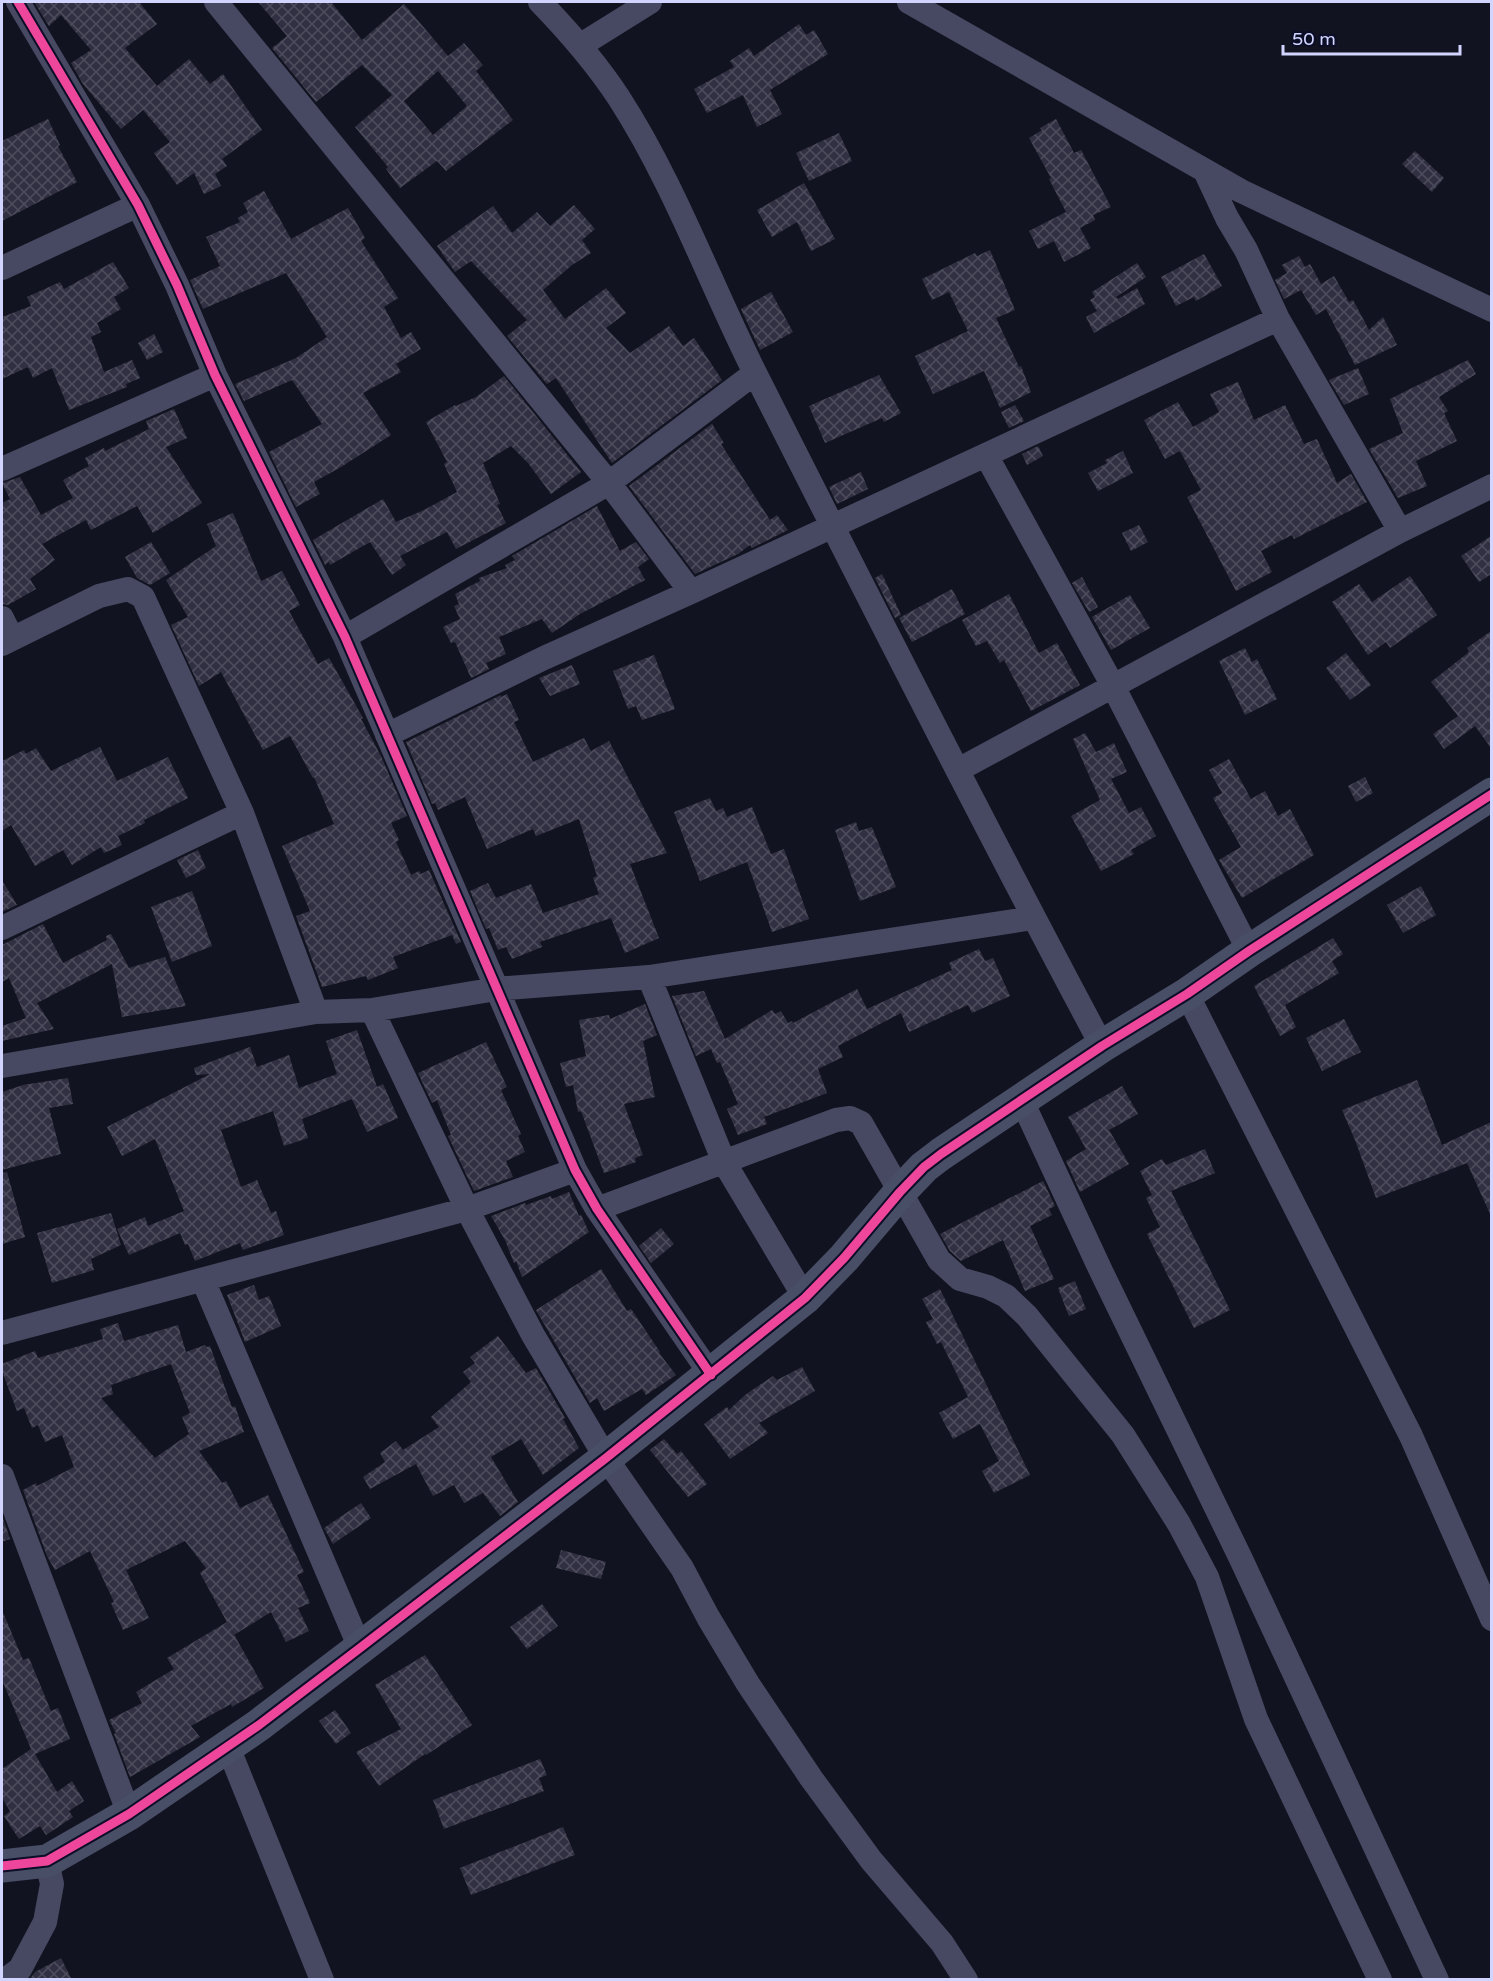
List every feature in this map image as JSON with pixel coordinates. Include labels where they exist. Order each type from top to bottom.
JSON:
[{"type":"street","points":[[18,2],[138,205],[177,285],[215,375],[345,637],[575,1170],[597,1209],[711,1375]]},
{"type":"street","points":[[216,2],[609,483],[691,592]]},
{"type":"street","points":[[540,2],[581,45],[620,100],[657,165],[755,373],[1033,918],[1102,1046]]},
{"type":"street","points":[[581,45],[650,2]]},
{"type":"street","points":[[909,2],[1241,191],[1491,310]]},
{"type":"street","points":[[1205,171],[1227,218],[1246,250],[1278,319],[1400,531]]},
{"type":"street","points":[[2,268],[138,205]]},
{"type":"street","points":[[387,735],[544,658],[1278,319]]},
{"type":"street","points":[[345,637],[609,483],[755,373]]},
{"type":"street","points":[[2,469],[215,375]]},
{"type":"street","points":[[986,455],[1113,686],[1249,951]]},
{"type":"street","points":[[958,770],[1400,531],[1491,486]]},
{"type":"street","points":[[5,633],[99,596],[128,589],[143,597],[242,813],[316,1012]]},
{"type":"street","points":[[2,1866],[47,1861],[129,1814],[228,1747],[606,1458],[806,1298],[844,1258],[900,1192],[940,1154],[1102,1046],[1187,994],[1249,951],[1491,794]]},
{"type":"street","points":[[2,928],[242,813]]},
{"type":"street","points":[[2,1066],[316,1012],[372,1010],[496,989],[649,977],[1033,918]]},
{"type":"street","points":[[649,977],[724,1162],[806,1298]]},
{"type":"street","points":[[1187,994],[1411,1436],[1491,1619]]},
{"type":"street","points":[[372,1010],[467,1209],[532,1335],[606,1458],[682,1568],[748,1684],[811,1778],[871,1860],[942,1943],[966,1980]]},
{"type":"street","points":[[1022,1101],[1101,1271],[1241,1559],[1437,1980]]},
{"type":"street","points":[[597,1209],[837,1120],[850,1118],[861,1123],[939,1260],[960,1279],[988,1287],[1006,1296],[1027,1316],[1123,1436],[1179,1524],[1207,1577],[1256,1719],[1380,1980]]},
{"type":"street","points":[[2,1333],[467,1209],[575,1170]]},
{"type":"street","points":[[203,1280],[360,1648]]},
{"type":"street","points":[[2,1476],[129,1814]]},
{"type":"street","points":[[228,1747],[322,1980]]},
{"type":"street","points":[[5,1980],[20,1969],[45,1922],[52,1884],[47,1861]]},
{"type":"building","points":[[34,2],[139,2],[157,24],[125,48],[157,86],[189,59],[210,84],[223,74],[262,130],[222,159],[227,166],[215,174],[221,186],[204,194],[194,173],[177,185],[154,153],[170,142],[143,110],[121,129],[83,84],[71,63],[91,50],[61,15],[49,26]]},
{"type":"building","points":[[258,2],[331,2],[362,40],[404,4],[448,56],[464,43],[483,65],[476,71],[513,120],[446,171],[437,161],[400,188],[386,169],[388,167],[355,127],[392,95],[362,65],[316,102],[272,48],[287,36]],"holes":[[[438,71],[467,106],[433,135],[404,101]]]},
{"type":"building","points":[[799,24],[806,35],[814,30],[828,54],[770,90],[782,114],[757,127],[743,95],[707,113],[694,89],[734,67],[730,61],[749,48],[754,56]]},
{"type":"building","points":[[48,119],[60,145],[58,146],[77,182],[2,221],[2,141]]},
{"type":"building","points":[[1056,119],[1074,153],[1081,150],[1111,207],[1093,215],[1095,220],[1080,228],[1091,248],[1064,262],[1054,241],[1038,249],[1029,231],[1066,212],[1029,138],[1042,130],[1040,128]]},
{"type":"building","points":[[839,133],[852,161],[809,181],[796,153]]},
{"type":"building","points":[[1415,151],[1444,178],[1432,192],[1402,164]]},
{"type":"building","points":[[804,183],[835,239],[811,251],[797,222],[772,237],[757,210]]},
{"type":"building","points":[[264,191],[291,239],[348,208],[365,238],[361,241],[398,298],[384,307],[401,338],[411,332],[421,349],[396,364],[401,372],[363,393],[391,435],[314,482],[320,494],[296,507],[269,452],[322,424],[292,380],[244,401],[235,384],[296,358],[327,337],[286,273],[203,309],[190,280],[220,266],[206,237],[240,222],[238,218],[248,212],[243,203]]},
{"type":"building","points":[[574,205],[595,229],[582,240],[591,253],[572,265],[543,290],[565,319],[606,288],[626,313],[606,328],[630,353],[669,326],[683,346],[694,338],[722,380],[612,463],[556,378],[547,384],[507,336],[527,320],[471,261],[455,272],[437,246],[493,206],[512,233],[537,212],[550,226]]},
{"type":"building","points":[[990,250],[1015,310],[996,318],[1019,367],[1021,366],[1031,392],[1000,408],[984,371],[933,394],[915,356],[968,331],[949,292],[932,300],[922,279],[975,253],[977,256]]},
{"type":"building","points":[[1204,254],[1222,286],[1196,301],[1194,297],[1176,306],[1161,277]]},
{"type":"building","points":[[1299,256],[1305,267],[1310,264],[1321,284],[1334,276],[1349,302],[1353,300],[1369,330],[1383,317],[1397,345],[1355,365],[1326,309],[1316,315],[1301,290],[1284,299],[1275,280],[1287,273],[1282,265]]},
{"type":"building","points":[[113,262],[129,288],[114,297],[121,309],[97,323],[101,332],[91,337],[104,372],[132,360],[140,378],[126,384],[127,387],[69,410],[52,368],[33,378],[28,367],[2,379],[2,317],[31,306],[27,297],[60,282],[64,289]]},
{"type":"building","points":[[1137,263],[1146,277],[1116,297],[1118,299],[1137,288],[1145,304],[1094,333],[1086,317],[1097,311],[1090,300],[1095,297],[1092,292]]},
{"type":"building","points":[[771,292],[793,332],[760,350],[741,309]]},
{"type":"building","points":[[154,334],[163,352],[147,360],[138,343]]},
{"type":"building","points":[[1468,360],[1476,374],[1439,397],[1448,411],[1444,413],[1457,441],[1416,461],[1427,486],[1398,498],[1369,449],[1403,433],[1390,399]]},
{"type":"building","points":[[1358,368],[1369,394],[1344,405],[1329,380]]},
{"type":"building","points":[[879,375],[901,413],[884,422],[882,418],[825,443],[809,406]]},
{"type":"building","points":[[504,376],[581,472],[551,494],[528,463],[511,446],[483,463],[500,504],[497,505],[506,523],[456,549],[447,532],[400,556],[406,565],[392,575],[370,542],[330,565],[329,562],[325,565],[313,540],[383,499],[396,522],[457,492],[444,464],[447,462],[426,422],[455,405],[476,397]]},
{"type":"building","points":[[1238,382],[1254,420],[1285,405],[1304,444],[1317,439],[1337,483],[1351,474],[1367,502],[1294,539],[1292,535],[1261,551],[1272,572],[1236,591],[1187,497],[1201,490],[1180,451],[1165,459],[1144,420],[1178,402],[1193,427],[1219,412],[1210,394]]},
{"type":"building","points":[[1015,405],[1024,421],[1009,428],[1001,412]]},
{"type":"building","points":[[174,409],[187,438],[166,447],[202,503],[153,533],[137,506],[91,530],[86,520],[42,544],[55,560],[30,579],[36,589],[8,605],[2,604],[2,503],[10,499],[2,483],[20,477],[41,515],[73,498],[63,480],[89,466],[85,458],[104,448],[105,451],[149,429],[146,421]]},
{"type":"building","points":[[712,424],[724,443],[721,444],[770,520],[777,515],[788,530],[752,548],[750,545],[738,554],[695,574],[629,486]]},
{"type":"building","points":[[1038,446],[1043,456],[1027,465],[1022,454]]},
{"type":"building","points":[[1123,451],[1133,473],[1098,491],[1088,473],[1107,463],[1105,460]]},
{"type":"building","points":[[861,472],[868,489],[837,504],[829,487]]},
{"type":"building","points":[[597,506],[620,551],[636,542],[649,559],[638,567],[645,580],[580,614],[552,633],[542,619],[499,637],[506,654],[486,663],[489,669],[471,678],[455,642],[451,643],[443,627],[460,619],[454,606],[459,604],[455,594],[480,581],[479,578],[507,568],[505,565],[515,560],[512,556]]},
{"type":"building","points":[[233,513],[261,581],[282,571],[300,605],[289,611],[318,664],[329,658],[363,718],[361,719],[381,756],[407,816],[391,823],[399,840],[396,842],[411,875],[429,870],[461,942],[456,944],[452,935],[393,957],[398,968],[368,980],[366,976],[322,987],[296,916],[310,911],[282,846],[334,824],[314,777],[290,736],[263,750],[221,672],[199,686],[171,625],[188,617],[166,580],[216,546],[207,524]]},
{"type":"building","points":[[1139,525],[1148,542],[1131,551],[1122,533]]},
{"type":"building","points":[[1491,536],[1491,574],[1479,582],[1461,556]]},
{"type":"building","points":[[151,542],[170,573],[150,585],[137,578],[125,557]]},
{"type":"building","points":[[882,574],[901,615],[895,618],[875,578]]},
{"type":"building","points":[[1410,576],[1437,615],[1390,648],[1386,642],[1368,655],[1332,602],[1359,584],[1372,602]]},
{"type":"building","points":[[1082,577],[1098,607],[1089,612],[1072,583]]},
{"type":"building","points":[[952,589],[965,614],[912,642],[899,618]]},
{"type":"building","points":[[1009,594],[1039,653],[1057,643],[1080,685],[1031,711],[1004,660],[1000,663],[987,641],[976,646],[962,620]]},
{"type":"building","points":[[1130,595],[1150,628],[1111,650],[1092,617]]},
{"type":"building","points":[[1491,631],[1491,748],[1475,726],[1444,749],[1433,734],[1458,716],[1431,682],[1469,652],[1467,648]]},
{"type":"building","points":[[1245,648],[1252,662],[1257,659],[1277,699],[1245,715],[1219,661]]},
{"type":"building","points":[[1346,653],[1371,685],[1350,700],[1326,668]]},
{"type":"building","points":[[654,655],[675,709],[642,720],[636,706],[628,709],[613,671]]},
{"type":"building","points":[[572,665],[580,684],[550,696],[539,678]]},
{"type":"building","points":[[507,694],[519,720],[514,722],[533,762],[584,738],[591,751],[609,741],[667,853],[630,864],[659,938],[625,953],[611,918],[540,942],[542,947],[512,959],[506,947],[498,950],[489,928],[486,929],[470,891],[488,883],[496,898],[531,884],[543,913],[599,894],[593,878],[597,876],[579,819],[536,836],[533,829],[487,849],[465,797],[438,810],[435,803],[432,804],[406,742]]},
{"type":"building","points":[[1085,733],[1096,752],[1114,743],[1127,772],[1111,779],[1129,813],[1141,807],[1156,836],[1131,850],[1134,854],[1101,871],[1071,816],[1100,800],[1073,739]]},
{"type":"building","points":[[100,747],[117,781],[168,757],[188,798],[118,836],[122,845],[104,853],[101,847],[72,865],[63,850],[35,866],[11,825],[2,831],[2,761],[24,750],[26,754],[36,748],[51,771]]},
{"type":"building","points":[[1229,759],[1251,799],[1265,791],[1278,816],[1290,809],[1314,855],[1242,898],[1219,860],[1241,847],[1213,798],[1222,793],[1209,770]]},
{"type":"building","points":[[1365,777],[1373,793],[1356,802],[1348,786]]},
{"type":"building","points":[[710,798],[716,811],[723,808],[727,817],[752,807],[771,854],[784,849],[809,919],[772,932],[747,862],[700,881],[674,812]]},
{"type":"building","points":[[856,822],[859,831],[872,827],[896,887],[860,901],[835,830]]},
{"type":"building","points":[[198,850],[206,868],[186,878],[177,860]]},
{"type":"building","points":[[2,880],[17,905],[2,912]]},
{"type":"building","points":[[1421,886],[1436,915],[1403,933],[1387,905]]},
{"type":"building","points":[[192,891],[212,946],[172,962],[151,907]]},
{"type":"building","points":[[43,924],[63,963],[107,940],[106,936],[111,934],[129,968],[165,957],[186,1006],[122,1017],[112,964],[37,1003],[54,1029],[2,1041],[2,1026],[26,1018],[9,978],[2,982],[2,945]]},
{"type":"building","points":[[1333,938],[1343,954],[1332,961],[1339,973],[1285,1005],[1296,1027],[1280,1036],[1254,986]]},
{"type":"building","points":[[979,949],[985,961],[993,958],[1010,996],[972,1013],[968,1005],[909,1032],[901,1013],[838,1046],[843,1057],[818,1069],[827,1093],[764,1117],[767,1124],[738,1135],[727,1109],[738,1104],[720,1062],[717,1063],[711,1049],[696,1056],[672,996],[704,991],[725,1039],[772,1010],[775,1014],[781,1011],[788,1023],[792,1021],[793,1023],[857,989],[867,1009],[952,970],[949,963]]},
{"type":"building","points":[[645,1004],[657,1035],[643,1041],[655,1097],[624,1104],[643,1155],[635,1158],[636,1162],[604,1173],[581,1111],[578,1112],[573,1085],[566,1087],[560,1063],[586,1056],[579,1020],[609,1015],[610,1019]]},
{"type":"building","points":[[1344,1019],[1361,1052],[1322,1071],[1306,1038]]},
{"type":"building","points":[[357,1030],[377,1087],[383,1084],[398,1118],[367,1132],[352,1099],[302,1119],[308,1138],[284,1146],[273,1111],[221,1130],[241,1187],[257,1180],[271,1213],[276,1211],[284,1235],[243,1250],[240,1243],[195,1261],[188,1244],[185,1245],[180,1233],[129,1255],[117,1229],[145,1217],[148,1226],[184,1211],[155,1139],[122,1156],[107,1127],[210,1074],[196,1075],[194,1068],[250,1047],[257,1067],[289,1055],[299,1088],[337,1074],[326,1041]]},
{"type":"building","points":[[486,1042],[507,1087],[501,1090],[521,1134],[518,1136],[525,1152],[506,1161],[513,1177],[474,1191],[448,1136],[451,1135],[437,1100],[432,1103],[418,1073]]},
{"type":"building","points":[[68,1078],[73,1104],[49,1108],[61,1154],[2,1170],[2,1092],[23,1085]]},
{"type":"building","points":[[1417,1080],[1442,1145],[1491,1122],[1491,1216],[1467,1163],[1376,1198],[1342,1110]]},
{"type":"building","points":[[1122,1086],[1138,1114],[1109,1130],[1129,1164],[1080,1192],[1066,1161],[1086,1149],[1068,1117]]},
{"type":"building","points":[[1205,1149],[1215,1173],[1171,1191],[1230,1310],[1194,1328],[1147,1234],[1160,1227],[1146,1198],[1152,1195],[1140,1171],[1162,1159],[1166,1165]]},
{"type":"building","points":[[7,1172],[25,1237],[2,1244],[2,1173]]},
{"type":"building","points":[[1043,1181],[1055,1206],[1049,1209],[1052,1215],[1030,1226],[1054,1279],[1025,1291],[1003,1240],[961,1261],[950,1251],[940,1234]]},
{"type":"building","points":[[569,1192],[589,1232],[522,1277],[516,1261],[514,1263],[505,1240],[491,1216],[525,1203],[526,1205],[551,1196],[552,1199]]},
{"type":"building","points":[[111,1213],[121,1245],[91,1259],[94,1270],[52,1283],[37,1233]]},
{"type":"building","points":[[661,1228],[674,1244],[651,1263],[639,1246]]},
{"type":"building","points":[[601,1269],[627,1311],[631,1309],[676,1375],[646,1395],[642,1389],[604,1411],[597,1398],[590,1403],[536,1310]]},
{"type":"building","points":[[1075,1281],[1086,1309],[1069,1316],[1058,1288]]},
{"type":"building","points":[[254,1285],[259,1300],[269,1296],[281,1326],[245,1342],[227,1295]]},
{"type":"building","points":[[940,1289],[1030,1475],[994,1493],[982,1471],[999,1461],[980,1424],[953,1439],[939,1413],[968,1397],[941,1342],[937,1344],[926,1322],[933,1319],[922,1299]]},
{"type":"building","points":[[118,1323],[124,1341],[178,1325],[186,1352],[205,1345],[210,1346],[232,1407],[235,1406],[244,1432],[199,1451],[222,1483],[226,1481],[240,1508],[268,1495],[304,1572],[297,1575],[310,1603],[298,1608],[309,1631],[286,1642],[271,1612],[234,1635],[200,1573],[206,1568],[185,1541],[126,1570],[149,1618],[123,1630],[111,1603],[114,1602],[90,1551],[55,1570],[47,1556],[23,1490],[36,1483],[37,1486],[74,1467],[62,1435],[45,1442],[38,1425],[32,1428],[24,1408],[17,1411],[2,1371],[2,1364],[35,1351],[38,1358],[103,1339],[100,1329]],"holes":[[[171,1364],[190,1413],[182,1417],[189,1434],[155,1458],[101,1398],[113,1394],[111,1385]]]},
{"type":"building","points":[[498,1336],[526,1373],[536,1368],[565,1418],[563,1419],[579,1448],[543,1475],[521,1439],[491,1457],[518,1502],[500,1516],[483,1493],[464,1503],[454,1485],[433,1496],[416,1464],[370,1489],[363,1477],[385,1462],[380,1453],[396,1441],[403,1450],[439,1427],[431,1417],[471,1382],[463,1372],[475,1363],[470,1357]]},
{"type":"building","points":[[802,1367],[815,1391],[759,1423],[768,1433],[730,1459],[704,1424],[727,1407],[729,1410],[745,1395],[773,1376],[777,1380]]},
{"type":"building","points":[[664,1439],[677,1454],[681,1451],[707,1484],[688,1497],[650,1450]]},
{"type":"building","points":[[361,1503],[371,1518],[333,1544],[324,1528]]},
{"type":"building","points":[[2,1515],[10,1539],[2,1542]]},
{"type":"building","points":[[561,1550],[606,1562],[601,1579],[556,1568]]},
{"type":"building","points":[[542,1604],[558,1626],[527,1649],[510,1627]]},
{"type":"building","points":[[2,1610],[23,1660],[29,1658],[51,1711],[58,1708],[70,1739],[35,1754],[57,1792],[72,1781],[84,1801],[69,1811],[73,1817],[46,1835],[40,1826],[19,1839],[4,1816],[10,1811],[2,1798],[2,1769],[31,1749],[2,1680]]},
{"type":"building","points":[[227,1622],[264,1688],[232,1707],[231,1704],[191,1726],[200,1737],[130,1777],[114,1734],[116,1733],[109,1720],[142,1703],[136,1692],[174,1669],[167,1658]]},
{"type":"building","points":[[425,1655],[472,1725],[379,1786],[356,1752],[401,1729],[375,1685]]},
{"type":"building","points":[[335,1710],[351,1733],[336,1744],[319,1721]]},
{"type":"building","points":[[540,1759],[547,1775],[539,1778],[544,1791],[444,1829],[433,1800]]},
{"type":"building","points":[[563,1827],[575,1855],[471,1895],[460,1868]]},
{"type":"building","points":[[61,1958],[72,1980],[29,1980],[35,1972]]},
{"type":"cycle path","points":[[18,2],[138,205],[177,285],[215,375],[345,637],[575,1170],[597,1209],[711,1375]]},
{"type":"cycle path","points":[[2,1866],[47,1861],[129,1814],[259,1725],[606,1458],[805,1298],[844,1258],[900,1192],[924,1167],[941,1154],[1102,1046],[1187,994],[1249,951],[1492,794]]}]
